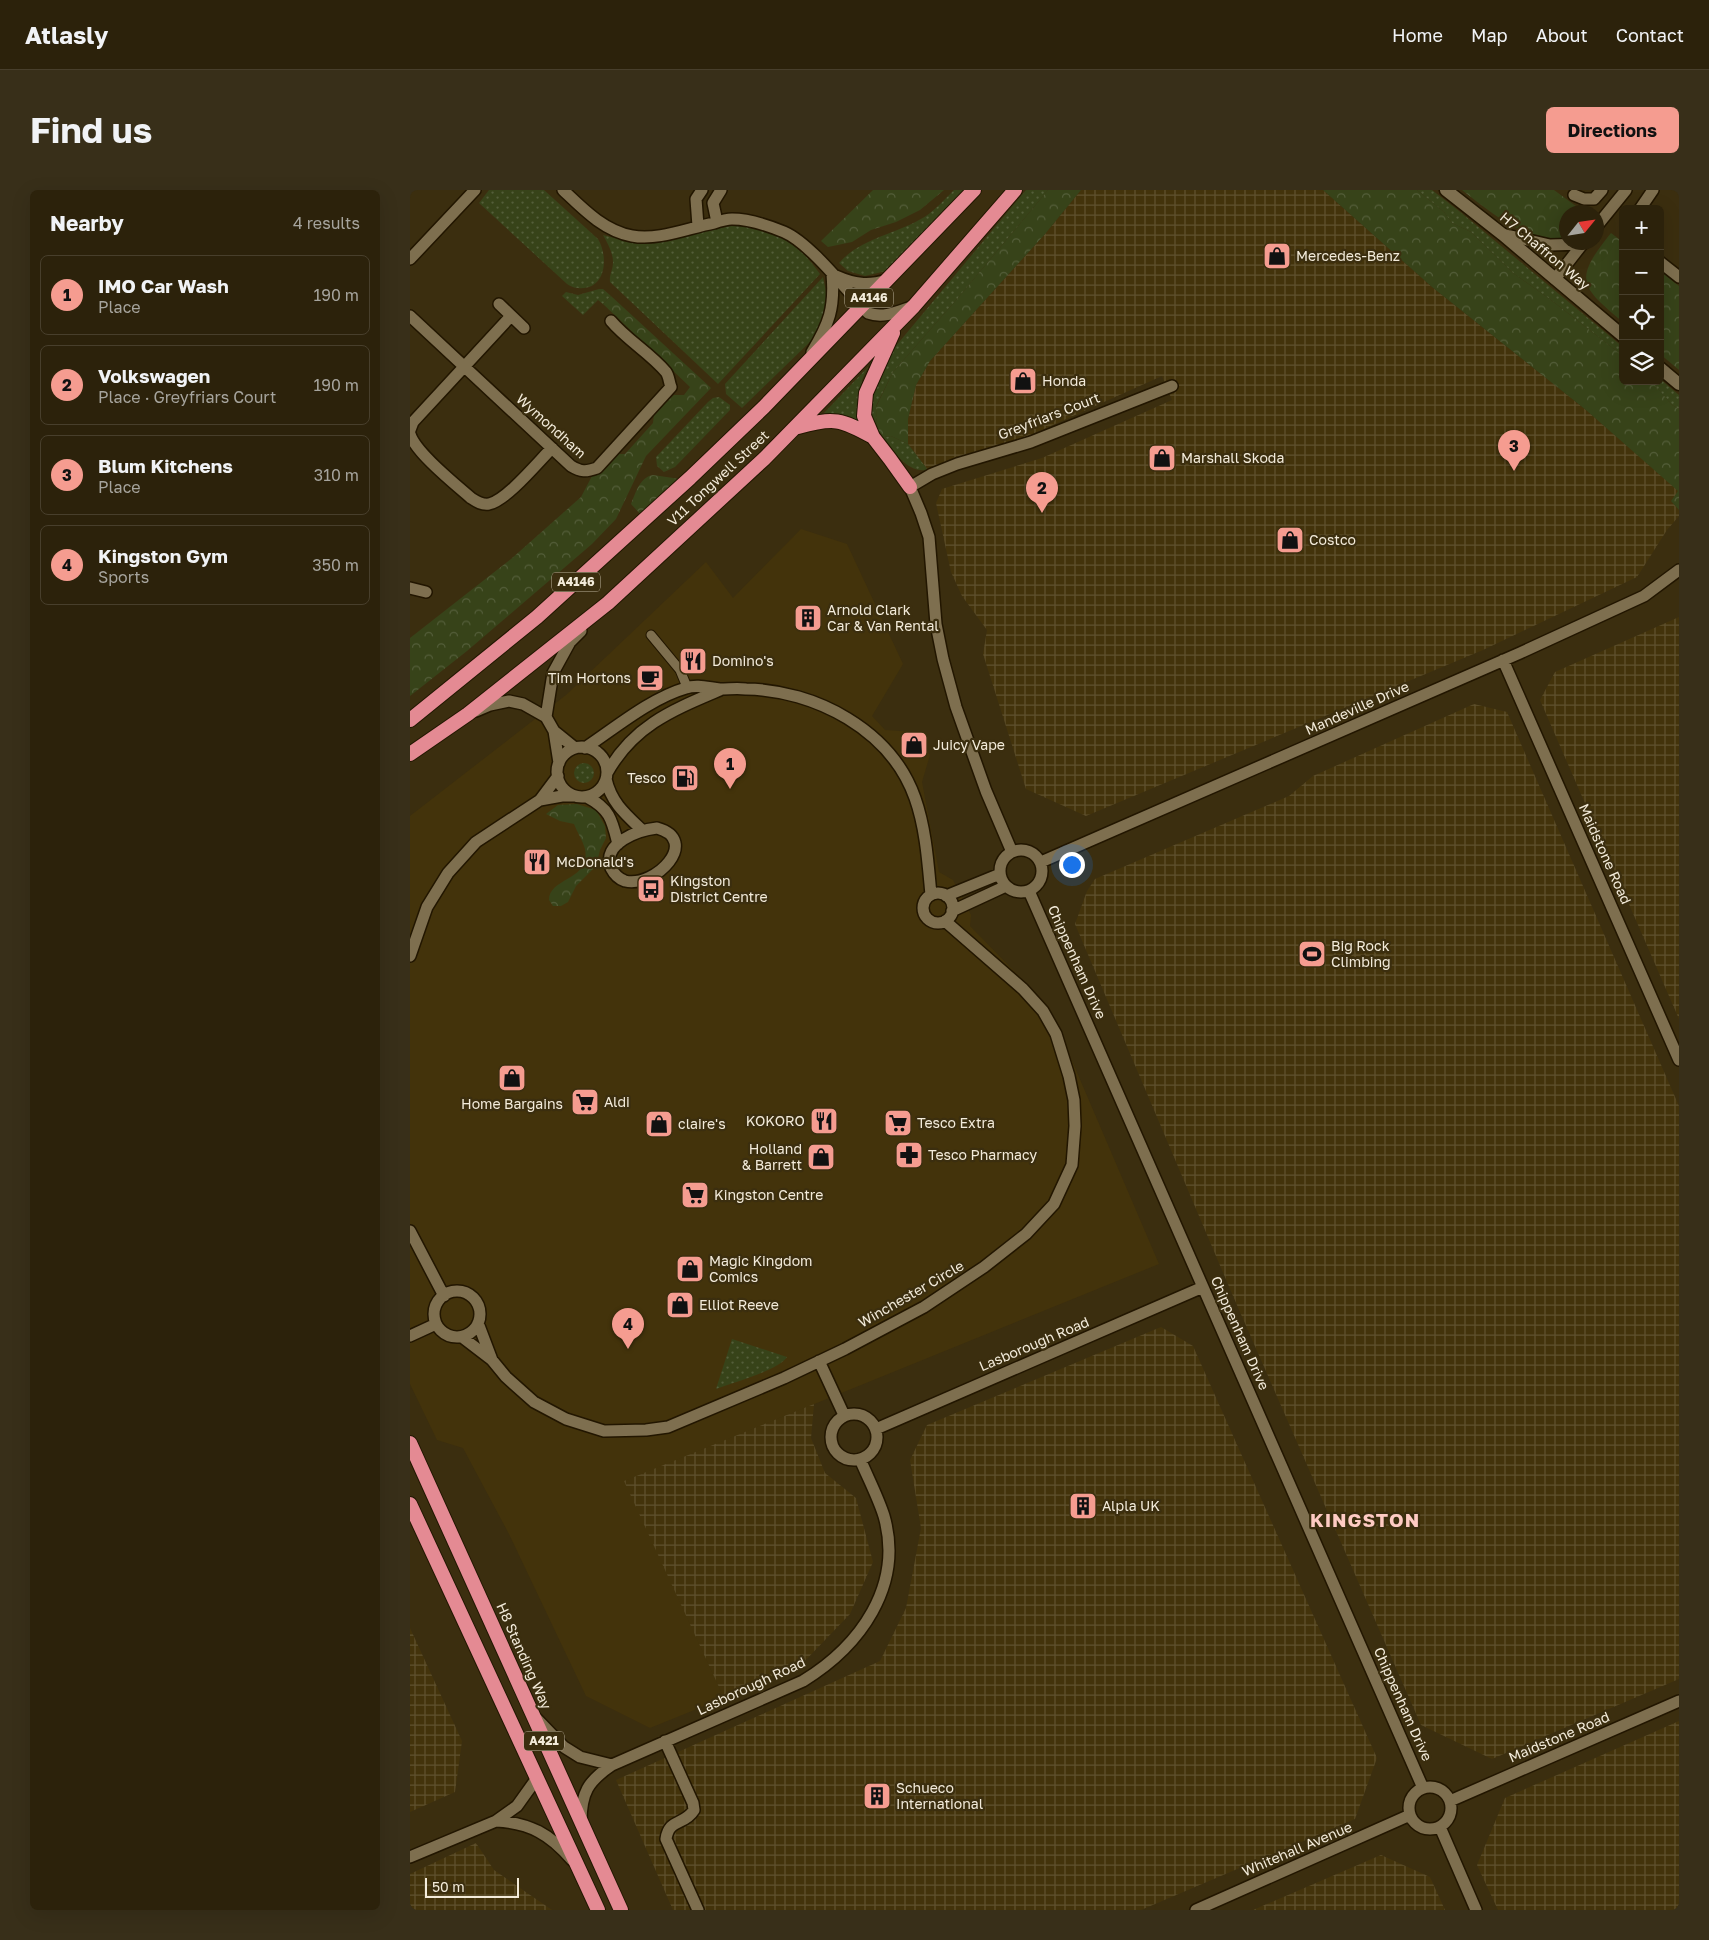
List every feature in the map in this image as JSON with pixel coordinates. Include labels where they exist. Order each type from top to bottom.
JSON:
[{"type":"highway","name":"V11 Tongwell Street","points":[[410,720],[537,617],[690,478],[801,370],[974,190]]},
{"type":"highway","name":"V11 Tongwell Street","points":[[410,754],[468,714],[608,603],[764,458],[914,306],[1016,190]]},
{"type":"highway","points":[[898,323],[866,393],[864,416],[872,437],[910,487]]},
{"type":"highway","points":[[793,430],[824,420],[848,423],[872,437]]},
{"type":"highway","name":"H8 Standing Way","points":[[410,1443],[621,1910]]},
{"type":"highway","name":"A421","points":[[410,1504],[598,1910]]},
{"type":"street","points":[[410,259],[475,190]]},
{"type":"street","points":[[564,190],[598,221],[615,231],[631,236],[645,238],[731,219],[756,222],[786,232],[808,250],[868,313],[876,316],[886,315],[914,306]]},
{"type":"street","points":[[698,226],[696,199],[702,190]]},
{"type":"street","points":[[717,222],[713,203],[721,190]]},
{"type":"street","name":"H7 Chaffron Way","points":[[1446,190],[1502,234],[1619,333]]},
{"type":"street","points":[[1574,195],[1594,199],[1602,190]]},
{"type":"street","points":[[1604,217],[1626,190]]},
{"type":"street","points":[[1643,205],[1653,190]]},
{"type":"street","points":[[1502,234],[1550,245],[1559,245]]},
{"type":"street","points":[[1555,279],[1579,250]]},
{"type":"street","points":[[1664,265],[1679,278]]},
{"type":"street","points":[[832,274],[862,285],[887,280]]},
{"type":"street","points":[[801,370],[822,335],[831,314],[834,295],[832,274]]},
{"type":"street","points":[[499,304],[524,328]]},
{"type":"street","name":"Wymondham","points":[[410,316],[571,466],[579,471],[597,468],[671,387],[667,373],[634,342],[623,335],[611,321]]},
{"type":"street","points":[[410,430],[413,422],[511,316]]},
{"type":"street","points":[[1664,371],[1679,384]]},
{"type":"street","name":"Greyfriars Court","points":[[910,487],[932,474],[956,464],[1031,442],[1172,386]]},
{"type":"street","points":[[410,434],[420,451],[470,498],[479,504],[488,504],[506,494],[552,448]]},
{"type":"street","points":[[910,487],[929,538],[936,624],[942,659],[956,707],[986,791],[1012,852]]},
{"type":"street","name":"Mandeville Drive","points":[[1041,862],[1175,805],[1644,596],[1679,570]]},
{"type":"street","points":[[410,588],[426,592]]},
{"type":"street","points":[[546,717],[553,673],[556,667],[570,642],[608,603]]},
{"type":"street","points":[[651,635],[680,670],[687,687]]},
{"type":"street","name":"Maidstone Road","points":[[1503,660],[1679,1060]]},
{"type":"street","points":[[559,763],[569,751],[580,748],[667,695],[687,687],[762,689],[802,696],[837,712],[862,728],[900,770],[915,798],[925,840],[931,895]]},
{"type":"street","points":[[587,797],[599,791],[614,760],[636,734],[675,709],[722,689]]},
{"type":"street","points":[[468,714],[490,705],[509,702],[523,704],[546,717],[554,731],[559,763],[558,776],[562,788],[573,796]]},
{"type":"street","points":[[554,731],[580,748],[598,753],[606,765],[609,791],[618,808],[642,830]]},
{"type":"street","points":[[410,956],[427,907],[448,873],[476,842],[540,800],[558,776]]},
{"type":"street","points":[[540,800],[573,796],[587,797],[601,804],[613,826],[618,844]]},
{"type":"street","points":[[657,828],[668,831],[674,839],[676,848],[673,857],[665,867],[653,876],[640,881],[630,882],[621,880],[614,873],[610,865],[611,854],[618,844],[631,834],[642,830],[657,828]]},
{"type":"street","points":[[1026,850],[1032,852],[1041,862],[1042,877],[1035,888],[1029,891],[1017,892],[1006,886],[1000,874],[1001,863],[1012,852],[1026,850]]},
{"type":"street","points":[[946,896],[1000,874]]},
{"type":"street","points":[[952,911],[952,903],[946,896],[939,894],[931,895],[923,904],[924,914],[933,922],[945,921],[952,911],[1006,886]]},
{"type":"street","name":"Chippenham Drive","points":[[1029,891],[1160,1185],[1423,1788]]},
{"type":"street","name":"Winchester Circle","points":[[462,1337],[492,1360],[506,1377],[534,1402],[566,1419],[604,1431],[646,1430],[668,1427],[819,1361],[924,1307],[984,1267],[1026,1234],[1054,1204],[1072,1165],[1074,1100],[1067,1069],[1056,1034],[1043,1011],[1023,988],[945,921]]},
{"type":"street","points":[[410,1230],[444,1296]]},
{"type":"street","name":"Lasborough Road","points":[[876,1429],[1204,1287]]},
{"type":"street","points":[[458,1292],[471,1297],[479,1309],[478,1323],[469,1334],[462,1337],[447,1335],[436,1324],[435,1308],[438,1301],[444,1296],[458,1292]]},
{"type":"street","name":"Winchester Circle","points":[[478,1323],[492,1360]]},
{"type":"street","points":[[410,1336],[436,1324]]},
{"type":"street","points":[[819,1361],[844,1416]]},
{"type":"street","points":[[860,1414],[866,1417],[876,1429],[877,1437],[874,1447],[871,1452],[860,1459],[845,1459],[835,1450],[831,1442],[831,1430],[835,1423],[844,1416],[860,1414]]},
{"type":"street","name":"Lasborough Road","points":[[581,1822],[582,1804],[588,1786],[601,1772],[612,1765],[665,1741],[803,1681],[822,1669],[837,1656],[870,1618],[886,1580],[890,1552],[884,1516],[860,1459]]},
{"type":"street","name":"Maidstone Road","points":[[1450,1802],[1679,1701]]},
{"type":"street","points":[[530,1711],[564,1747],[580,1757],[612,1765]]},
{"type":"street","points":[[665,1741],[693,1803],[694,1810],[690,1818],[673,1825],[668,1831],[666,1840],[698,1910]]},
{"type":"street","points":[[410,1857],[496,1821],[517,1806],[537,1778]]},
{"type":"street","points":[[1430,1786],[1442,1791],[1450,1802],[1449,1819],[1440,1827],[1428,1830],[1412,1821],[1408,1810],[1410,1799],[1423,1788],[1430,1786]]},
{"type":"street","name":"Whitehall Avenue","points":[[1196,1910],[1410,1815]]},
{"type":"street","points":[[496,1821],[529,1826],[538,1830],[556,1843],[579,1868]]},
{"type":"street","points":[[1440,1827],[1476,1910]]},
{"type":"shaded area","points":[[1081,190],[1323,190],[1432,287],[1586,410],[1679,491],[1671,501],[1679,510],[1679,516],[1667,530],[1637,577],[1483,650],[1086,816],[1026,789],[983,654],[987,630],[962,596],[951,572],[936,503],[942,489],[1042,458],[1172,400],[1162,376],[1026,437],[928,470],[908,444],[908,419],[916,385],[930,361],[1045,234]]},
{"type":"shaded area","points":[[801,529],[847,544],[903,664],[872,716],[885,730],[914,732],[930,755],[922,782],[939,872],[953,880],[971,915],[970,926],[1049,1007],[1159,1264],[625,1481],[724,1698],[650,1728],[586,1696],[509,1534],[463,1448],[437,1440],[410,1384],[410,816],[566,695],[706,562],[733,598]]},
{"type":"shaded area","points":[[1679,617],[1679,1019],[1540,700],[1555,672]]},
{"type":"shaded area","points":[[1474,704],[1507,712],[1679,1106],[1679,1679],[1492,1759],[1421,1725],[1233,1296],[1075,924],[1087,891],[1095,879],[1289,796],[1313,776]]},
{"type":"shaded area","points":[[1161,1327],[1193,1346],[1377,1758],[1355,1819],[1141,1910],[673,1910],[616,1780],[880,1661],[906,1608],[921,1528],[910,1460],[927,1425]]},
{"type":"shaded area","points":[[814,1404],[811,1438],[825,1473],[856,1498],[873,1562],[850,1614],[800,1666],[724,1698],[624,1481]]},
{"type":"shaded area","points":[[410,1628],[462,1741],[455,1792],[410,1812]]},
{"type":"shaded area","points":[[1679,1721],[1679,1910],[1498,1910],[1477,1865],[1505,1798]]},
{"type":"shaded area","points":[[476,1843],[494,1870],[552,1910],[410,1910],[410,1874]]},
{"type":"shaded area","points":[[1381,1855],[1430,1877],[1445,1910],[1253,1910]]},
{"type":"green space","points":[[489,190],[544,190],[598,239],[604,263],[600,279],[587,287],[575,288],[567,284],[479,203]]},
{"type":"green space","points":[[873,190],[944,190],[920,210],[896,222],[871,230],[852,242],[828,247],[821,241]]},
{"type":"green space","points":[[954,190],[964,190],[886,271],[865,276],[848,271],[839,263],[847,255],[866,243],[909,225],[929,214]]},
{"type":"green space","points":[[1026,190],[1048,190],[958,298],[893,372],[876,406],[877,429],[871,407],[872,396],[878,376],[889,356]]},
{"type":"green space","points":[[1048,190],[1081,190],[1045,234],[930,361],[916,385],[908,419],[908,444],[891,436],[883,437],[877,429],[876,407],[893,372],[958,298]]},
{"type":"green space","points":[[1323,190],[1417,190],[1444,212],[1452,223],[1471,232],[1513,273],[1619,353],[1619,385],[1654,385],[1672,405],[1679,409],[1679,510],[1671,501],[1678,491],[1586,410],[1432,287]]},
{"type":"green space","points":[[1417,190],[1432,190],[1459,211],[1619,344],[1619,353],[1513,273],[1471,232],[1452,223],[1444,212]]},
{"type":"green space","points":[[1462,190],[1554,190],[1574,205],[1559,205],[1559,239],[1537,236],[1523,231],[1510,225]]},
{"type":"green space","points":[[742,225],[767,231],[787,240],[804,255],[820,274],[718,384],[610,282],[613,259],[603,235],[642,243],[680,238],[729,226]]},
{"type":"green space","points":[[1611,233],[1619,239],[1619,319],[1598,300],[1590,290],[1587,282],[1587,272],[1591,262],[1598,250],[1604,250],[1604,242]]},
{"type":"green space","points":[[1664,274],[1679,286],[1679,370],[1664,357]]},
{"type":"green space","points":[[823,277],[827,297],[823,317],[813,339],[742,408],[726,394],[725,384]]},
{"type":"green space","points":[[603,289],[611,296],[603,304],[598,300],[583,315],[562,296],[566,292],[578,295]]},
{"type":"green space","points":[[611,296],[711,388],[646,456],[616,519],[592,544],[467,651],[410,696],[410,638],[511,559],[581,497],[592,476],[602,472],[619,454],[625,454],[653,423],[654,414],[674,395],[684,395],[690,387],[603,304]]},
{"type":"green space","points":[[868,367],[862,380],[859,396],[859,421],[841,414],[823,414]]},
{"type":"green space","points":[[1664,382],[1679,395],[1679,409],[1672,405],[1654,385],[1664,385]]},
{"type":"green space","points":[[719,397],[730,405],[730,410],[675,467],[664,472],[657,466],[656,457],[708,402],[713,398]]},
{"type":"green space","points":[[891,436],[908,444],[928,470],[920,470],[907,465],[883,437]]},
{"type":"green space","points":[[653,475],[680,479],[642,516],[631,504],[642,482]]},
{"type":"green space","points":[[580,763],[588,763],[594,769],[594,777],[588,783],[580,783],[574,777],[574,769]]},
{"type":"green space","points":[[577,804],[596,810],[605,826],[606,838],[594,868],[576,886],[568,902],[561,906],[553,906],[549,900],[551,893],[555,887],[582,867],[585,859],[585,849],[574,824],[560,821],[546,814],[558,805]]},
{"type":"green space","points":[[732,1339],[787,1357],[775,1367],[716,1389]]},
{"type":"place","name":"Mercedes-Benz","points":[[1277,256]]},
{"type":"place","name":"Honda","points":[[1023,381]]},
{"type":"place","name":"Marshall Skoda","points":[[1162,458]]},
{"type":"place","name":"Blum Kitchens","points":[[1514,471]]},
{"type":"place","name":"Volkswagen","points":[[1042,513]]},
{"type":"place","name":"Costco","points":[[1290,540]]},
{"type":"place","name":"Arnold Clark Car & Van Rental","points":[[808,618]]},
{"type":"place","name":"Domino's","points":[[693,661]]},
{"type":"place","name":"Tim Hortons","points":[[650,678]]},
{"type":"place","name":"Juicy Vape","points":[[914,745]]},
{"type":"place","name":"Tesco","points":[[685,778]]},
{"type":"place","name":"IMO Car Wash","points":[[730,789]]},
{"type":"place","name":"McDonald's","points":[[537,862]]},
{"type":"place","name":"Kingston District Centre","points":[[651,889]]},
{"type":"place","name":"Big Rock Climbing","points":[[1312,954]]},
{"type":"place","name":"Home Bargains","points":[[512,1078]]},
{"type":"place","name":"Aldi","points":[[585,1102]]},
{"type":"place","name":"KOKORO","points":[[824,1121]]},
{"type":"place","name":"Tesco Extra","points":[[898,1123]]},
{"type":"place","name":"claire's","points":[[659,1124]]},
{"type":"place","name":"Tesco Pharmacy","points":[[909,1155]]},
{"type":"place","name":"Holland & Barrett","points":[[821,1157]]},
{"type":"place","name":"Kingston Centre","points":[[695,1195]]},
{"type":"place","name":"Magic Kingdom Comics","points":[[690,1269]]},
{"type":"place","name":"Elliot Reeve","points":[[680,1305]]},
{"type":"place","name":"Kingston Gym","points":[[628,1349]]},
{"type":"place","name":"Alpla UK","points":[[1083,1506]]},
{"type":"place","name":"Schueco International","points":[[877,1796]]},
{"type":"district","name":"KINGSTON","points":[[1365,1520]]}]
